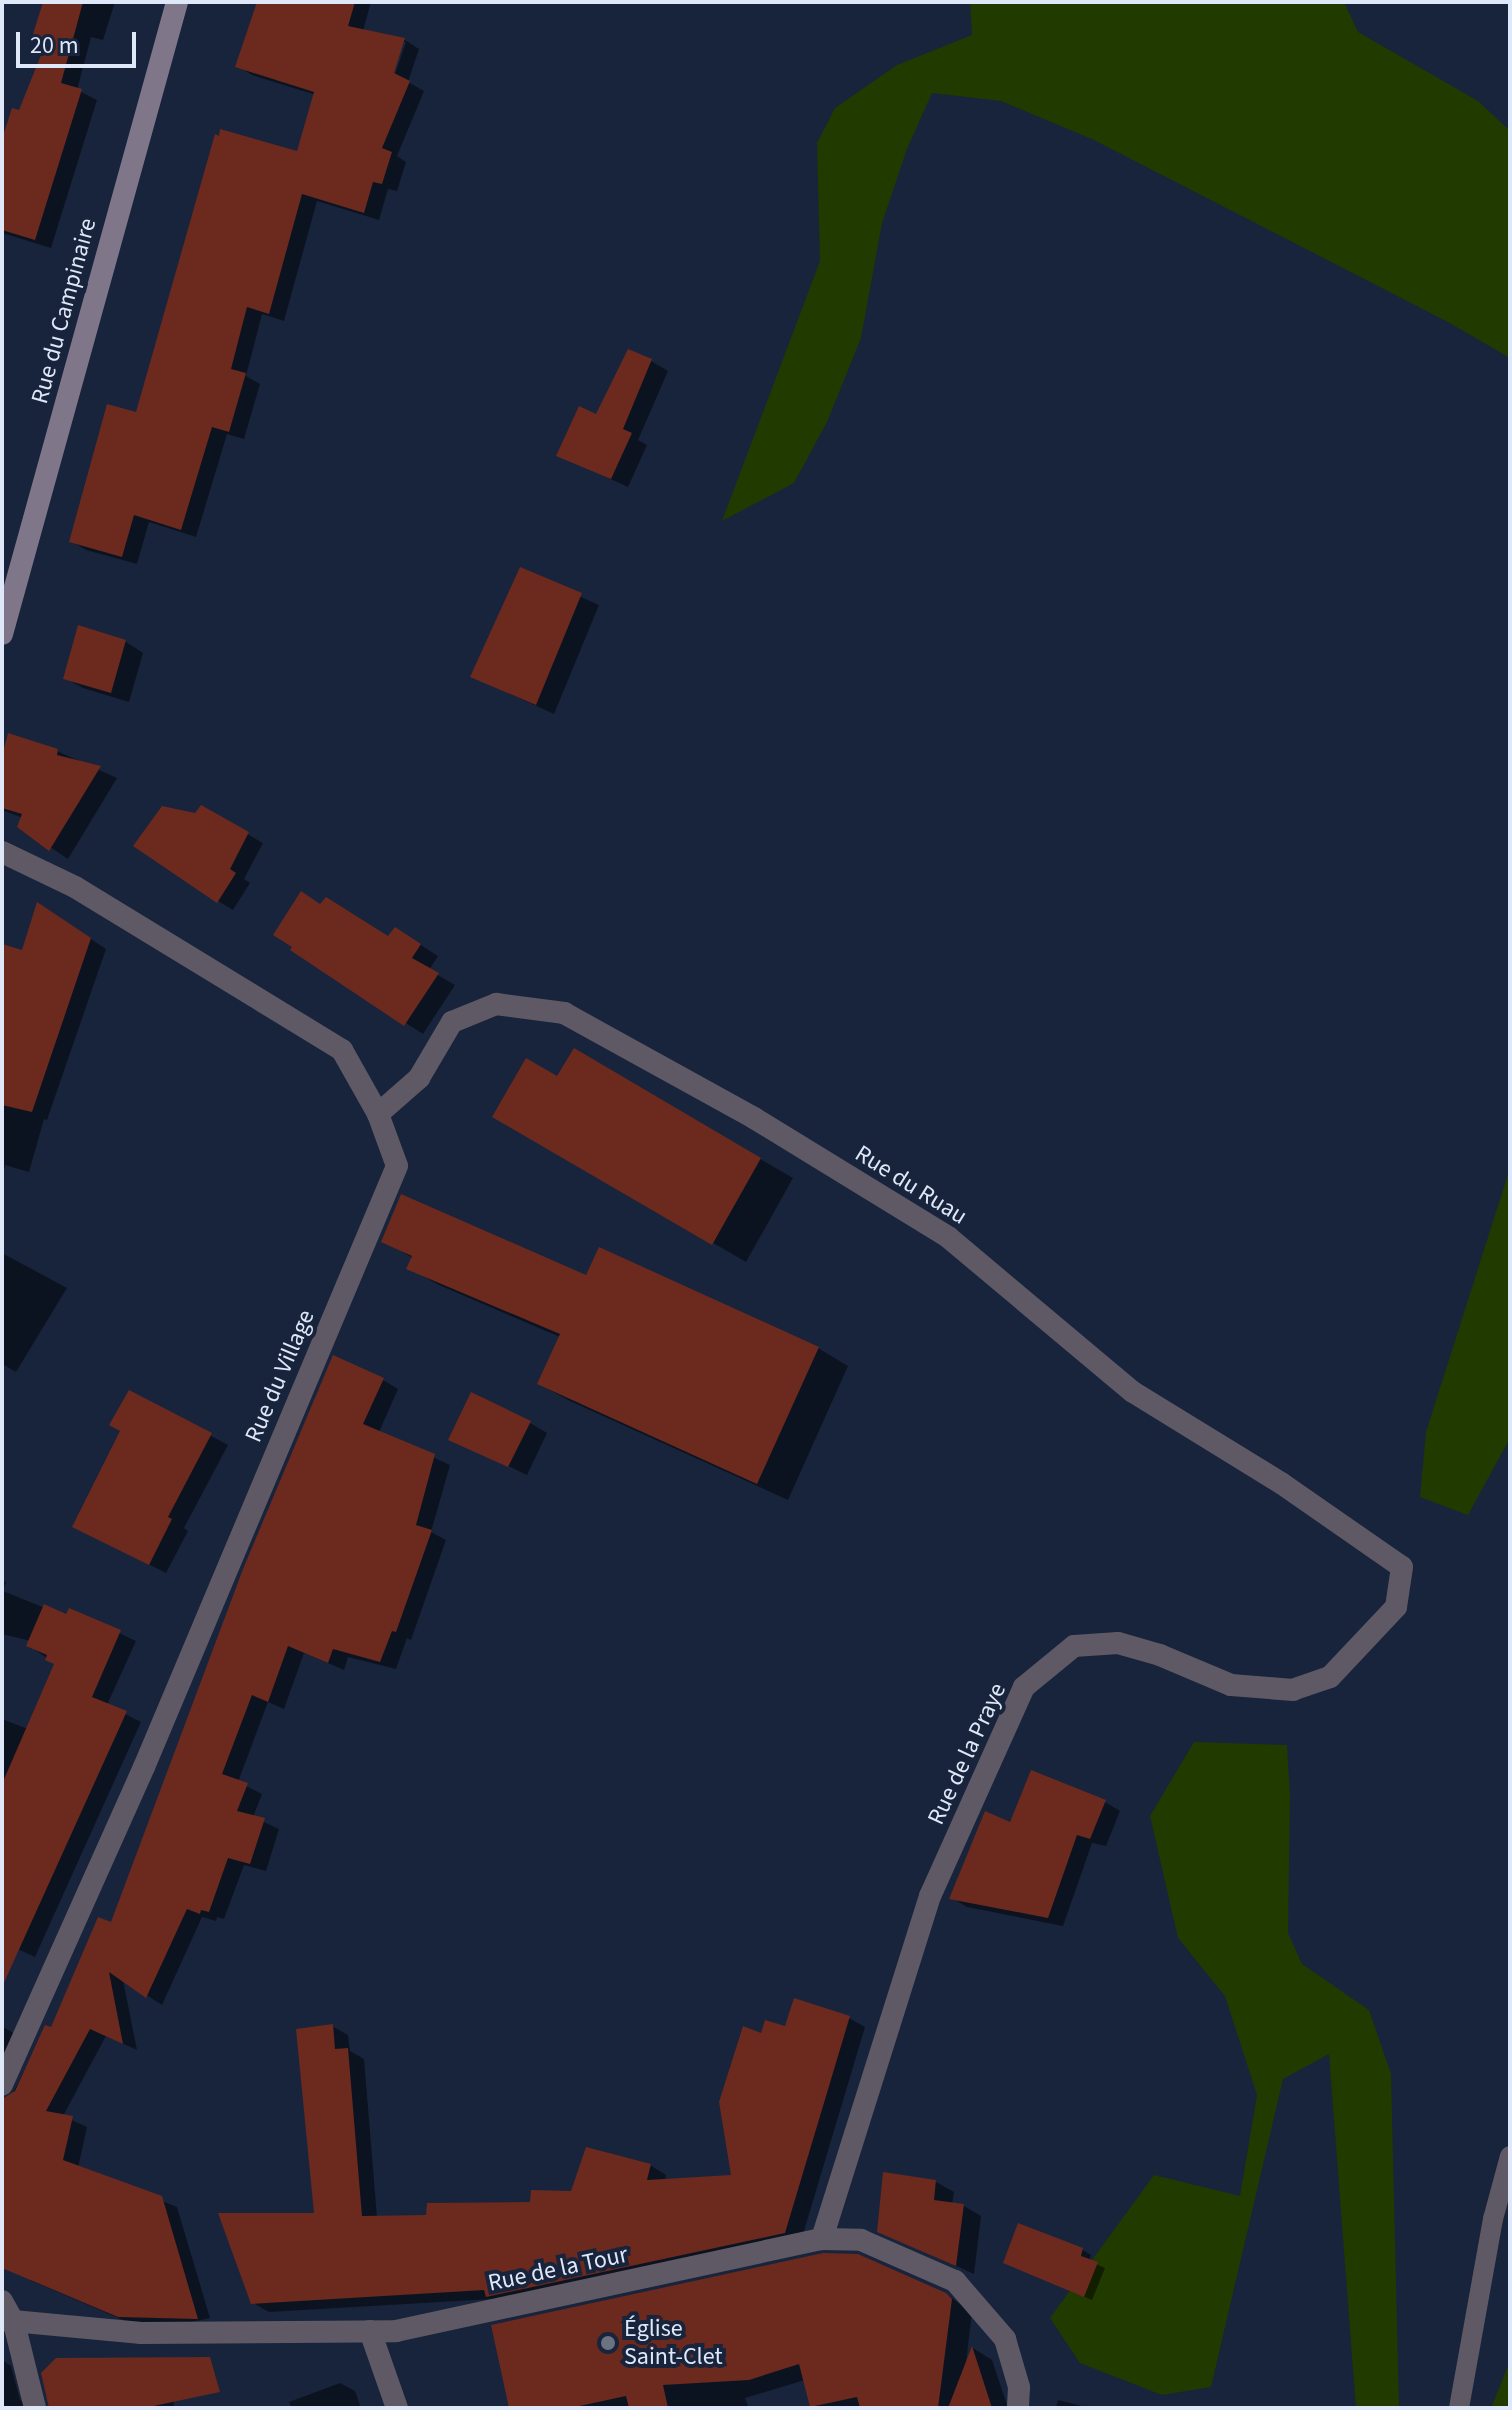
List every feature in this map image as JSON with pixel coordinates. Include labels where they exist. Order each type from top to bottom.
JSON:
[{"type":"main road","name":"Rue du Campinaire","points":[[2,634],[177,2]]},
{"type":"street","name":"Rue du Village","points":[[2,852],[75,887],[342,1050],[378,1114],[397,1166],[144,1767],[2,2085]]},
{"type":"street","name":"Rue du Ruau","points":[[378,1114],[419,1078],[452,1022],[496,1004],[564,1013],[754,1118],[948,1237],[1133,1392],[1281,1483],[1402,1567]]},
{"type":"street","name":"Rue de la Praye","points":[[822,2239],[930,1896],[1024,1687],[1074,1646],[1118,1643],[1160,1655],[1231,1685],[1293,1690],[1330,1677],[1396,1607],[1402,1567]]},
{"type":"street","name":"Rue de la Tour","points":[[8,2322],[141,2333],[396,2331],[822,2239],[861,2240],[955,2281],[1005,2339],[1019,2387],[1018,2408]]},
{"type":"street","points":[[2,2301],[35,2408]]},
{"type":"street","points":[[370,2331],[397,2408]]},
{"type":"lane","points":[[1459,2408],[1493,2219],[1510,2156]]},
{"type":"green space","points":[[970,2],[1344,2],[1358,32],[1478,101],[1510,131],[1510,358],[1446,321],[1094,140],[1001,101],[932,93],[907,149],[882,223],[861,338],[827,422],[794,483],[722,521],[820,261],[817,143],[835,108],[897,65],[972,35]]},
{"type":"green space","points":[[1510,1168],[1510,1438],[1468,1515],[1420,1497],[1426,1432]]},
{"type":"green space","points":[[1194,1742],[1287,1745],[1290,1796],[1288,1933],[1302,1964],[1369,2010],[1391,2074],[1399,2408],[1356,2408],[1329,2054],[1283,2079],[1211,2387],[1162,2395],[1080,2363],[1050,2318],[1154,2175],[1240,2196],[1257,2095],[1225,1996],[1178,1938],[1150,1816]]},
{"type":"green space","points":[[1510,2361],[1510,2408],[1491,2408]]},
{"type":"building","points":[[43,2],[83,2],[61,83],[82,89],[35,240],[2,230],[2,139],[12,108],[19,110],[47,40],[33,34]]},
{"type":"building","points":[[257,2],[355,2],[348,26],[405,38],[394,73],[410,81],[382,148],[392,152],[382,184],[373,182],[364,213],[302,194],[269,314],[247,307],[231,369],[246,373],[229,432],[212,427],[181,530],[134,515],[122,557],[69,542],[107,404],[136,412],[215,134],[219,136],[220,129],[297,151],[314,92],[235,67]]},
{"type":"building","points":[[628,349],[652,359],[623,429],[632,433],[611,479],[556,456],[579,406],[596,414]]},
{"type":"building","points":[[520,567],[582,593],[536,705],[470,677]]},
{"type":"building","points":[[78,625],[126,640],[111,693],[63,679]]},
{"type":"building","points":[[8,733],[58,749],[57,755],[101,766],[49,851],[17,827],[22,814],[2,808],[2,756]]},
{"type":"building","points":[[201,805],[249,832],[230,869],[236,873],[217,903],[133,846],[162,806],[195,813]]},
{"type":"building","points":[[301,891],[320,904],[326,897],[388,936],[395,927],[421,944],[412,958],[439,973],[404,1026],[290,950],[292,947],[273,935]]},
{"type":"building","points":[[37,902],[91,938],[32,1112],[2,1105],[2,944],[22,950]]},
{"type":"building","points":[[574,1048],[761,1158],[712,1245],[492,1117],[526,1058],[557,1076]]},
{"type":"building","points":[[401,1194],[586,1275],[599,1247],[819,1347],[757,1484],[537,1384],[560,1334],[406,1269],[412,1256],[381,1242]]},
{"type":"building","points":[[333,1355],[384,1378],[363,1424],[435,1454],[416,1525],[432,1530],[396,1632],[392,1631],[380,1662],[333,1649],[328,1663],[288,1646],[268,1702],[252,1695],[222,1774],[248,1783],[237,1811],[265,1818],[250,1864],[228,1858],[209,1912],[201,1910],[200,1914],[187,1909],[146,1998],[109,1972],[123,2044],[90,2029],[46,2111],[73,2116],[63,2160],[162,2196],[198,2319],[118,2317],[2,2268],[2,2099],[15,2091],[45,2025],[51,2027],[98,1917],[111,1922],[243,1569]]},
{"type":"building","points":[[129,1390],[212,1433],[168,1517],[172,1519],[149,1565],[72,1527],[120,1431],[109,1425]]},
{"type":"building","points":[[471,1392],[531,1421],[508,1467],[448,1440]]},
{"type":"building","points":[[44,1604],[66,1614],[69,1608],[121,1630],[92,1697],[127,1711],[2,1987],[2,1784],[54,1664],[45,1660],[47,1655],[26,1646]]},
{"type":"building","points":[[1031,1770],[1106,1800],[1090,1839],[1077,1835],[1048,1918],[949,1899],[985,1811],[1010,1822]]},
{"type":"building","points":[[794,1998],[850,2016],[785,2233],[486,2297],[484,2290],[251,2304],[218,2213],[314,2213],[296,2029],[333,2024],[335,2049],[348,2048],[362,2216],[426,2215],[427,2203],[530,2202],[531,2190],[571,2191],[586,2147],[651,2164],[647,2180],[731,2175],[719,2102],[743,2026],[761,2033],[765,2020],[785,2026]]},
{"type":"building","points":[[883,2172],[936,2180],[934,2200],[964,2204],[956,2266],[877,2232]]},
{"type":"building","points":[[1018,2223],[1083,2248],[1081,2256],[1098,2262],[1084,2297],[1003,2263]]},
{"type":"building","points":[[823,2253],[858,2254],[946,2293],[952,2299],[938,2408],[860,2408],[857,2397],[810,2407],[799,2364],[749,2380],[663,2385],[668,2408],[629,2408],[626,2396],[570,2408],[509,2408],[491,2325]]},
{"type":"building","points":[[972,2346],[992,2408],[948,2408]]},
{"type":"building","points":[[210,2357],[220,2392],[144,2408],[49,2408],[41,2373],[56,2358]]},
{"type":"place","name":"Église Saint-Clet","points":[[608,2343]]}]
